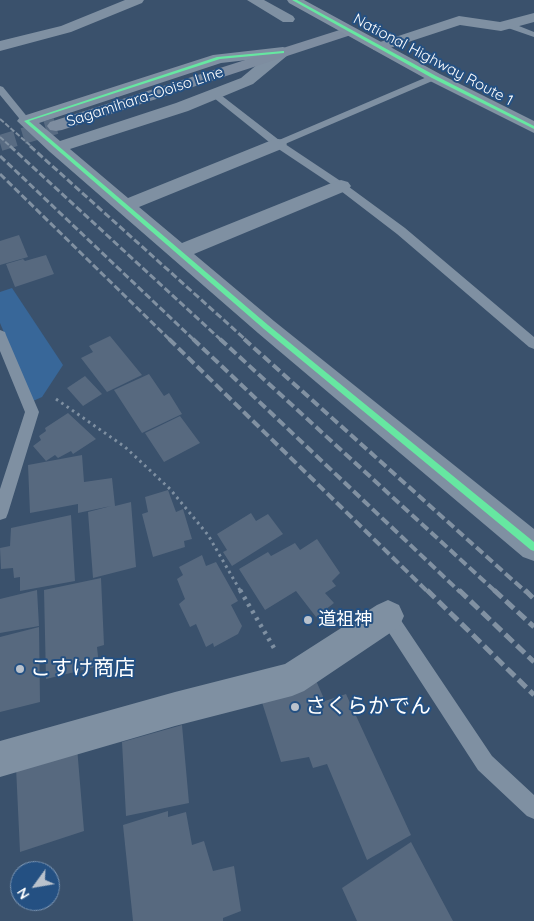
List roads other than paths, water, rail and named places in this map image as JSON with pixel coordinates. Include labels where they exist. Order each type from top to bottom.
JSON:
[{"type":"highway","name":"National Highway Route 1","points":[[294,0],[434,77],[534,128]]},
{"type":"main road","name":"Sagamihara-Ooiso LIne","points":[[56,137],[283,52],[349,31]]},
{"type":"street","points":[[0,46],[66,29],[137,0]]},
{"type":"street","points":[[254,0],[288,19]]},
{"type":"street","points":[[379,47],[459,20],[502,27],[511,26],[534,17]]},
{"type":"street","points":[[56,137],[182,107],[247,82],[283,52]]},
{"type":"street","points":[[26,120],[219,58],[283,52]]},
{"type":"street","points":[[26,120],[56,137],[125,206],[266,327],[530,538]]},
{"type":"street","points":[[125,206],[278,144]]},
{"type":"street","points":[[179,252],[341,186]]},
{"type":"street","points":[[0,760],[175,709],[292,678],[388,616]]},
{"type":"lane","points":[[511,26],[534,35]]},
{"type":"lane","points":[[278,144],[434,77]]},
{"type":"lane","points":[[0,89],[26,120]]},
{"type":"lane","points":[[214,94],[278,144],[341,186],[401,230],[534,344]]},
{"type":"lane","points":[[0,335],[32,412],[0,513]]},
{"type":"lane","points":[[388,616],[485,763],[534,809]]},
{"type":"tunnel","points":[[0,143],[56,126]]},
{"type":"railway","points":[[0,119],[32,147]]},
{"type":"railway","points":[[0,137],[11,147]]},
{"type":"railway","points":[[10,146],[221,340]]},
{"type":"railway","points":[[30,146],[246,340]]},
{"type":"railway","points":[[0,156],[194,340]]},
{"type":"railway","points":[[0,174],[170,340]]},
{"type":"railway","points":[[169,339],[428,592]]},
{"type":"railway","points":[[193,339],[460,592]]},
{"type":"railway","points":[[220,339],[496,592]]},
{"type":"railway","points":[[244,339],[526,592]]},
{"type":"railway","points":[[427,590],[534,695]]},
{"type":"railway","points":[[459,590],[534,662]]},
{"type":"railway","points":[[494,590],[534,627]]},
{"type":"railway","points":[[525,590],[534,599]]},
{"type":"place","name":"道祖神","points":[[308,620]]},
{"type":"place","name":"こすけ商店","points":[[20,669]]},
{"type":"place","name":"さくらかでん","points":[[295,707]]}]
